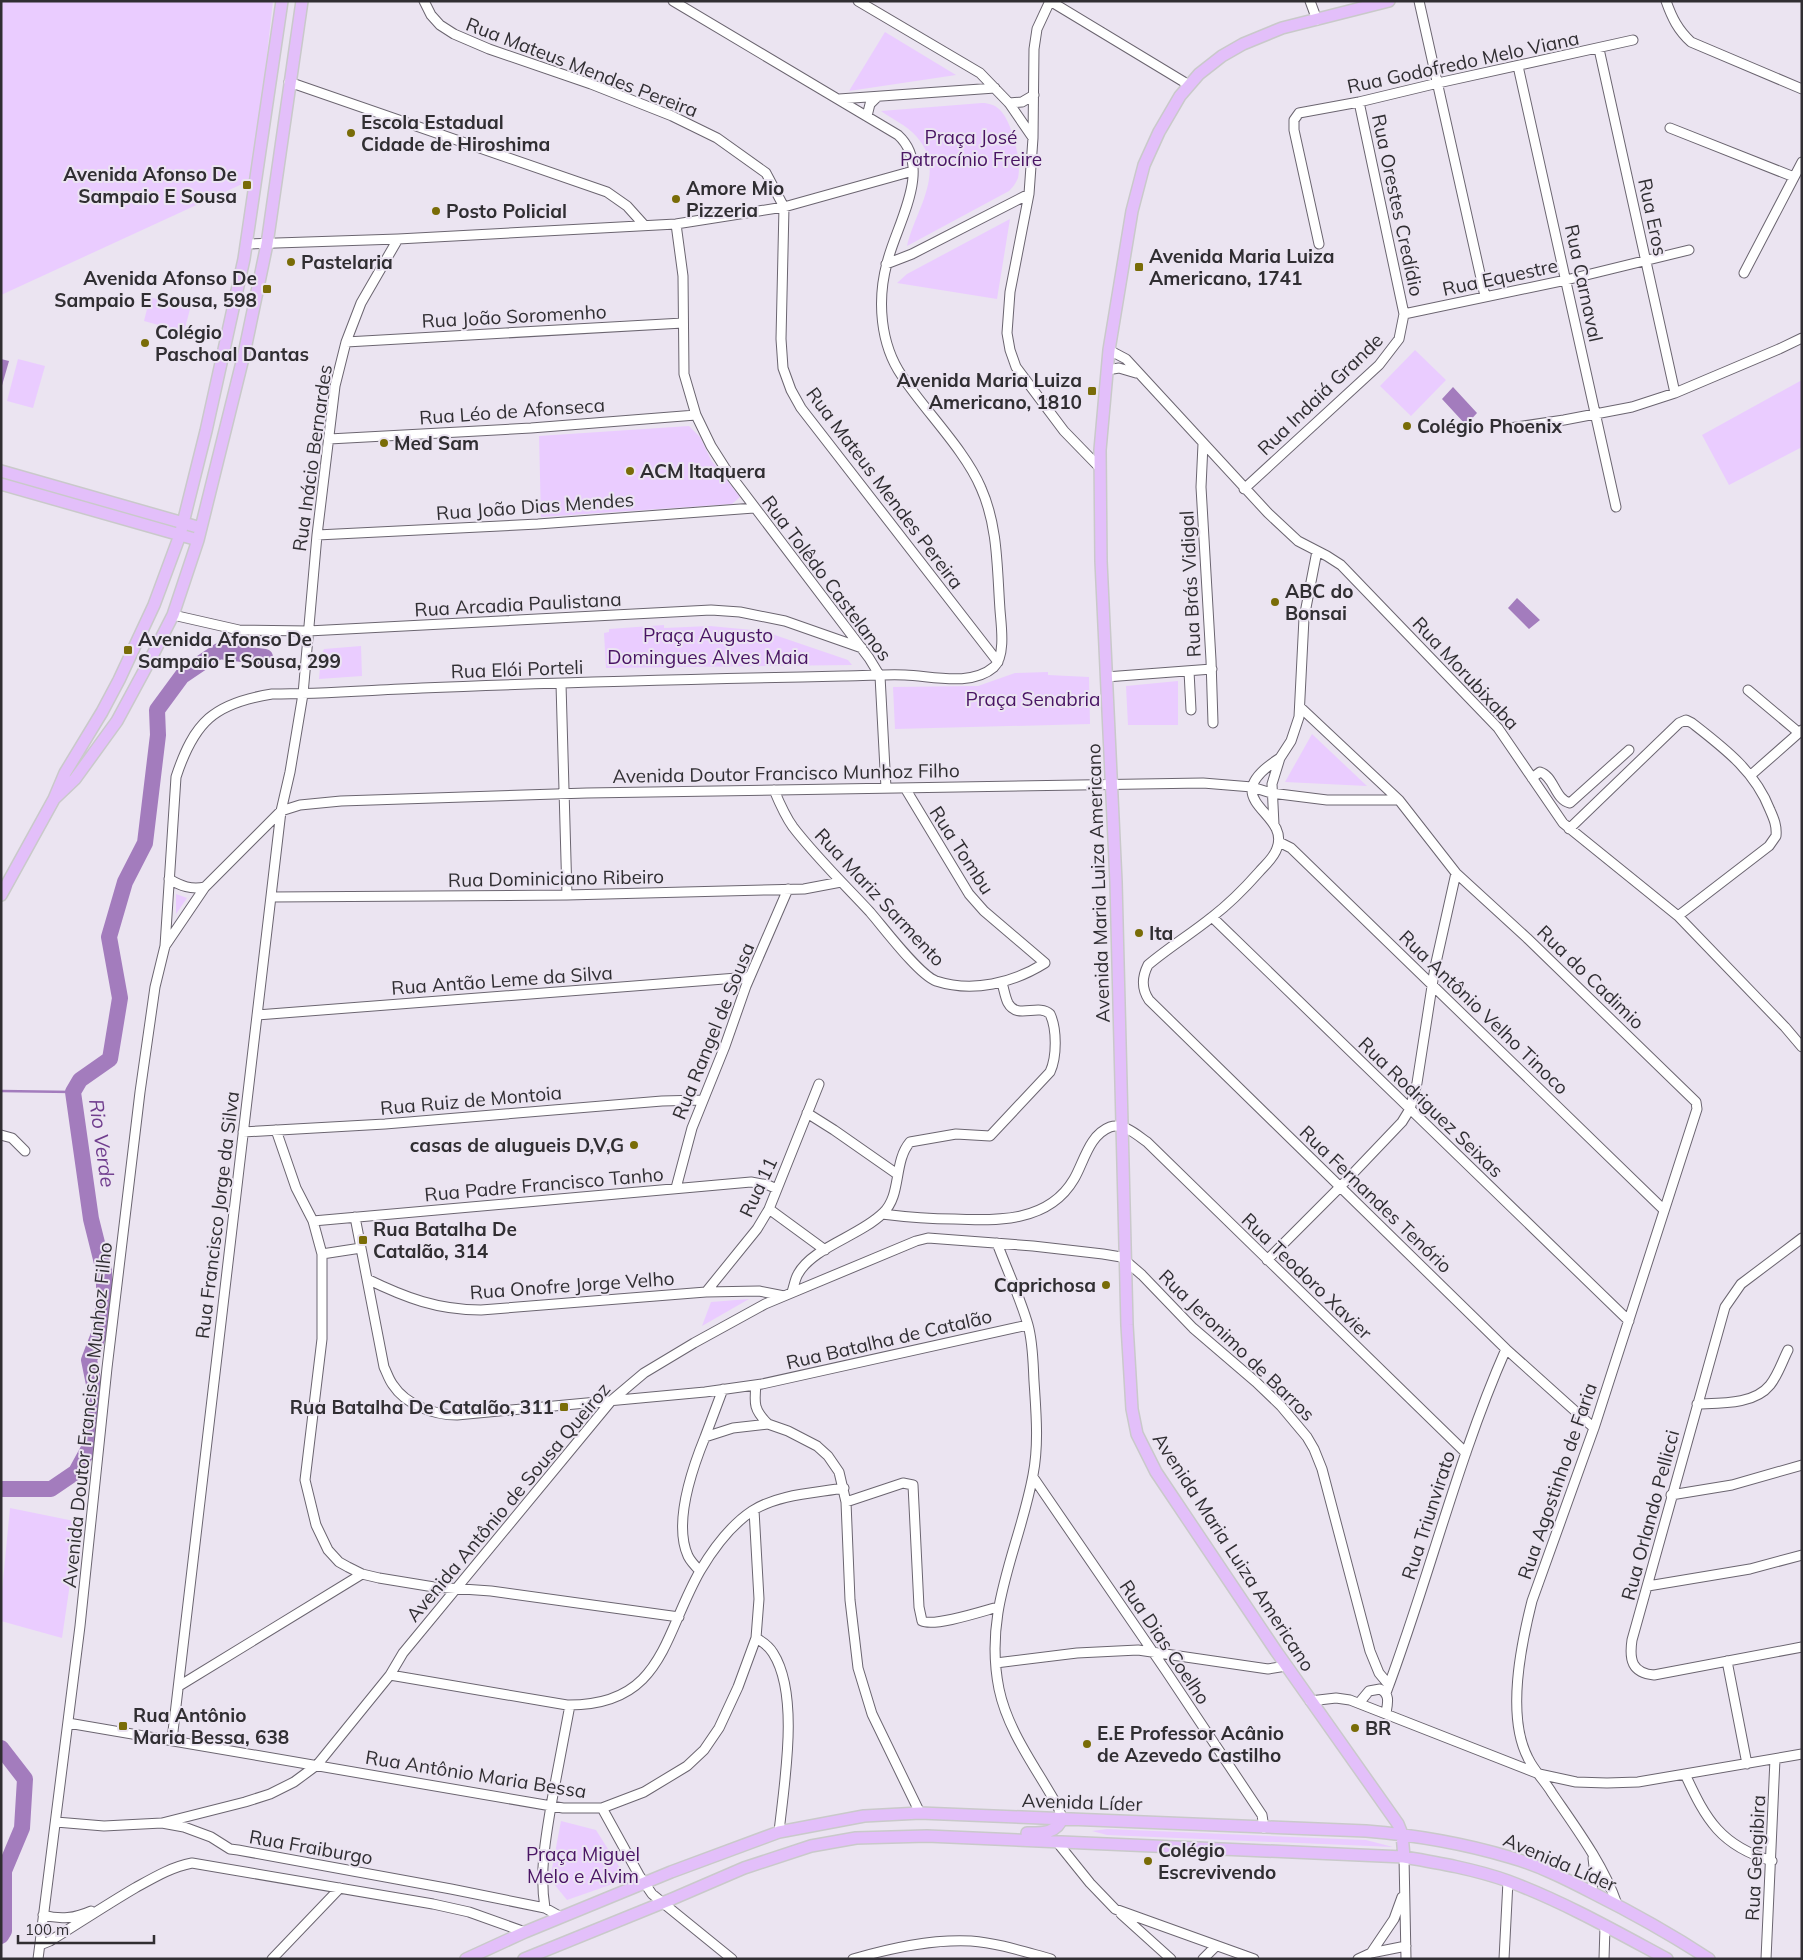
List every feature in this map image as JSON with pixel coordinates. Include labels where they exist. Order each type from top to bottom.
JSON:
[{"type":"main road","points":[[1,895],[54,799],[65,772],[102,712],[154,605],[184,523],[247,244],[266,101],[282,1]]},
{"type":"main road","points":[[54,799],[75,779],[117,721],[173,615],[198,540],[242,363],[267,244],[302,1]]},
{"type":"main road","name":"Avenida Maria Luiza Americano","points":[[1389,1],[1282,28],[1243,44],[1210,64],[1189,86],[1173,107],[1144,165],[1132,211],[1109,350],[1100,450],[1100,561],[1113,784],[1125,1262],[1130,1381],[1132,1409],[1137,1434],[1156,1472],[1310,1701],[1394,1819],[1402,1834]]},
{"type":"main road","points":[[1,471],[201,528]]},
{"type":"main road","points":[[1,484],[198,540]]},
{"type":"main road","points":[[102,712],[117,721]]},
{"type":"main road","name":"Avenida Líder","points":[[466,1959],[561,1917],[677,1870],[779,1832],[864,1816],[920,1813],[1366,1831],[1402,1834],[1463,1844],[1510,1857],[1572,1882],[1617,1904],[1709,1959]]},
{"type":"main road","points":[[956,1837],[974,1832],[1045,1833],[1057,1828],[1062,1818]]},
{"type":"main road","points":[[1402,1834],[1404,1857]]},
{"type":"main road","name":"Avenida Líder","points":[[529,1958],[662,1904],[744,1868],[811,1846],[856,1838],[887,1836],[956,1837],[1404,1857],[1452,1865],[1508,1881],[1606,1926],[1667,1959]]},
{"type":"street","name":"Rua Mateus Mendes Pereira","points":[[424,1],[440,25],[464,39],[592,84],[672,116],[717,138],[766,173],[784,207],[781,339],[783,368],[791,390],[813,424],[998,662]]},
{"type":"street","points":[[674,1],[898,135],[910,148],[913,171],[908,205],[886,264],[882,311],[883,329],[899,372],[965,459],[980,486],[989,509],[994,530],[1002,627],[998,662]]},
{"type":"street","points":[[858,1],[970,66],[1009,103],[1033,138]]},
{"type":"street","points":[[1100,468],[1064,431],[1016,367],[1007,334],[1009,299],[1029,194],[1033,138],[1034,50],[1038,29],[1050,1],[1189,86]]},
{"type":"street","points":[[1310,1],[1317,20]]},
{"type":"street","points":[[1419,1],[1485,296]]},
{"type":"street","points":[[1666,1],[1674,23],[1691,42],[1802,89]]},
{"type":"street","name":"Rua Godofredo Melo Viana","points":[[1319,244],[1294,130],[1294,120],[1299,113],[1359,102],[1633,40]]},
{"type":"street","name":"Rua Eros","points":[[1599,49],[1675,393]]},
{"type":"street","name":"Rua Carnaval","points":[[1518,66],[1616,507]]},
{"type":"street","points":[[289,82],[607,192],[627,206],[644,226]]},
{"type":"street","points":[[839,99],[995,88]]},
{"type":"street","points":[[1009,103],[1022,102],[1034,96]]},
{"type":"street","points":[[867,116],[870,104],[877,97]]},
{"type":"street","name":"Rua Orestes Credídio","points":[[1359,102],[1404,314]]},
{"type":"street","points":[[1670,128],[1794,177]]},
{"type":"street","points":[[1744,273],[1802,162]]},
{"type":"street","points":[[247,244],[676,224],[784,207],[913,171]]},
{"type":"street","points":[[886,264],[912,254],[1029,194]]},
{"type":"street","name":"Rua Tolêdo Castelanos","points":[[676,224],[683,276],[684,374],[696,415],[711,446],[754,508],[862,648],[880,676],[886,788]]},
{"type":"street","name":"Rua Inácio Bernardes","points":[[303,694],[317,535],[334,386],[346,342],[361,303],[398,238]]},
{"type":"street","name":"Rua Equestre","points":[[1404,314],[1566,280],[1689,250]]},
{"type":"street","name":"Rua Indaiá Grande","points":[[1244,488],[1392,351],[1399,339],[1404,314]]},
{"type":"street","name":"Rua João Soromenho","points":[[346,342],[683,323]]},
{"type":"street","points":[[1510,428],[1596,415],[1632,407],[1675,393],[1802,338]]},
{"type":"street","name":"Rua Morubixaba","points":[[1109,350],[1121,356],[1244,488],[1292,536],[1341,565],[1498,728],[1558,818],[1569,829],[1678,916],[1773,1014],[1802,1047]]},
{"type":"street","points":[[1107,370],[1120,368],[1138,374]]},
{"type":"street","name":"Rua Léo de Afonseca","points":[[329,439],[531,428],[696,415]]},
{"type":"street","name":"Rua Brás Vidigal","points":[[1203,444],[1201,488],[1212,669],[1213,723]]},
{"type":"street","points":[[1081,448],[1090,451],[1100,450]]},
{"type":"street","name":"Rua João Dias Mendes","points":[[317,535],[538,524],[754,508]]},
{"type":"street","points":[[1212,917],[1242,890],[1274,856],[1279,842],[1274,825],[1271,793],[1280,758],[1295,731],[1300,707],[1304,618],[1317,551]]},
{"type":"street","name":"Rua Arcadia Paulistana","points":[[173,615],[239,630],[308,631],[708,610],[740,612],[786,621],[862,648]]},
{"type":"street","name":"Rua Elói Porteli","points":[[165,946],[176,777],[184,752],[196,732],[216,712],[242,700],[272,694],[698,679],[905,675],[964,678],[987,671],[998,662]]},
{"type":"street","points":[[1106,677],[1212,669]]},
{"type":"street","points":[[1189,671],[1192,710]]},
{"type":"street","points":[[561,684],[567,895]]},
{"type":"street","points":[[1748,690],[1800,731],[1751,775]]},
{"type":"street","name":"Rua Francisco Jorge da Silva","points":[[172,1740],[281,811],[290,772],[303,694]]},
{"type":"street","name":"Rua do Cadimio","points":[[1300,707],[1399,800],[1456,873],[1695,1099],[1697,1109]]},
{"type":"street","points":[[1569,829],[1637,761],[1683,721],[1692,723],[1732,754],[1761,788],[1776,824],[1777,831],[1774,840],[1678,916]]},
{"type":"street","points":[[1532,778],[1540,772],[1545,774],[1563,799],[1570,803],[1629,750]]},
{"type":"street","points":[[1274,825],[1254,798],[1252,787],[1256,777],[1280,758]]},
{"type":"street","name":"Avenida Doutor Francisco Munhoz Filho","points":[[38,1959],[68,1723],[140,1092],[155,987],[165,946],[205,887],[281,811],[300,805],[341,801],[565,794],[1113,784],[1212,784],[1252,787],[1271,793],[1327,800],[1399,800]]},
{"type":"street","name":"Rua Tombu","points":[[904,788],[968,894],[984,911],[1045,963]]},
{"type":"street","name":"Rua Mariz Sarmento","points":[[774,790],[792,826],[895,942],[932,979],[964,985],[984,986],[1002,983],[1022,976],[1045,963]]},
{"type":"street","name":"Rua Antônio Velho Tinoco","points":[[1279,842],[1291,848],[1664,1210]]},
{"type":"street","points":[[1267,1260],[1340,1188],[1402,1122],[1410,1109],[1417,1083],[1435,967],[1456,873]]},
{"type":"street","points":[[169,879],[186,888],[196,889],[205,887]]},
{"type":"street","name":"Rua Dominiciano Ribeiro","points":[[271,897],[567,895],[813,888],[841,882]]},
{"type":"street","name":"Rua Rangel de Sousa","points":[[676,1188],[686,1146],[702,1100],[750,978],[788,889]]},
{"type":"street","name":"Rua Fernandes Tenório","points":[[1212,917],[1148,965],[1143,976],[1143,987],[1149,1000],[1506,1349],[1594,1428]]},
{"type":"street","name":"Rua Rodriguez Seixas","points":[[1212,917],[1628,1321]]},
{"type":"street","name":"Rua Antão Leme da Silva","points":[[257,1015],[750,978]]},
{"type":"street","points":[[788,1294],[805,1265],[882,1214],[892,1200],[897,1174],[910,1142],[956,1134],[990,1136],[1050,1072],[1054,1059],[1054,1039],[1050,1014],[1043,1010],[1020,1011],[1013,1009],[1008,1002],[1002,983]]},
{"type":"street","name":"Rua 11","points":[[706,1292],[757,1229],[769,1209],[819,1084]]},
{"type":"street","name":"Rua Ruiz de Montoia","points":[[243,1132],[385,1124],[702,1100]]},
{"type":"street","name":"Rua Agostinho de Faria","points":[[1617,1904],[1602,1869],[1528,1758],[1519,1726],[1517,1685],[1532,1601],[1594,1428],[1697,1109]]},
{"type":"street","points":[[807,1113],[897,1174]]},
{"type":"street","points":[[882,1214],[986,1221],[1029,1214],[1046,1206],[1068,1190],[1091,1145],[1103,1131],[1114,1126],[1122,1127]]},
{"type":"street","name":"Rua Teodoro Xavier","points":[[1122,1127],[1147,1142],[1466,1453]]},
{"type":"street","points":[[276,1130],[296,1188],[313,1221],[322,1254],[322,1339],[305,1480],[316,1525],[328,1550],[339,1562],[362,1574],[410,1583],[490,1591],[679,1618]]},
{"type":"street","points":[[1,1135],[12,1138],[25,1151]]},
{"type":"street","name":"Rua Padre Francisco Tanho","points":[[313,1221],[751,1182],[768,1185],[777,1189]]},
{"type":"street","points":[[769,1209],[825,1250]]},
{"type":"street","name":"Rua Batalha de Catalão","points":[[355,1217],[384,1367],[393,1385],[399,1392],[426,1410],[443,1415],[612,1400],[756,1384],[806,1375],[1028,1325]]},
{"type":"street","name":"Rua Orlando Pellicci","points":[[1802,1238],[1741,1284],[1732,1294],[1725,1307],[1671,1495],[1631,1648],[1634,1666],[1639,1672],[1654,1675],[1802,1647]]},
{"type":"street","name":"Avenida Antônio de Sousa Queiroz","points":[[162,1823],[270,1794],[294,1782],[317,1765],[390,1675],[403,1653],[612,1400],[644,1373],[660,1363],[719,1329],[788,1294],[922,1239],[1102,1254],[1120,1257],[1125,1262]]},
{"type":"street","points":[[997,1244],[1028,1325],[1033,1361],[1036,1450],[1032,1476],[998,1607],[995,1630],[996,1663],[1006,1712],[1058,1807],[1062,1818]]},
{"type":"street","points":[[322,1254],[361,1248]]},
{"type":"street","name":"Rua Jeronimo de Barros","points":[[1125,1262],[1142,1275],[1192,1328],[1268,1394],[1307,1437],[1322,1469],[1370,1651],[1388,1689]]},
{"type":"street","name":"Rua Onofre Jorge Velho","points":[[367,1279],[388,1290],[429,1304],[461,1310],[706,1292],[759,1291],[788,1294]]},
{"type":"street","name":"Rua Triunvirato","points":[[1388,1689],[1466,1453],[1506,1349]]},
{"type":"street","points":[[1697,1404],[1744,1400],[1759,1394],[1770,1386],[1788,1350]]},
{"type":"street","points":[[756,1384],[756,1408],[759,1416],[768,1424],[788,1431],[817,1446],[828,1456],[839,1472],[846,1502],[850,1600],[858,1668],[872,1714],[920,1813]]},
{"type":"street","points":[[700,1571],[688,1558],[683,1531],[689,1484],[723,1389]]},
{"type":"street","points":[[705,1437],[733,1428],[768,1424]]},
{"type":"street","points":[[1671,1495],[1732,1485],[1802,1465]]},
{"type":"street","name":"Rua Dias Coelho","points":[[1032,1476],[1152,1650],[1262,1815],[1264,1828]]},
{"type":"street","points":[[846,1502],[903,1483],[913,1485],[919,1607],[922,1621],[926,1623],[937,1622],[998,1607]]},
{"type":"street","points":[[390,1675],[570,1705],[584,1705],[625,1693],[640,1682],[654,1667],[670,1639],[700,1571],[732,1529],[754,1510],[768,1503],[795,1496],[844,1488]]},
{"type":"street","name":"Rua Antônio Maria Bessa","points":[[68,1723],[552,1806],[585,1809],[602,1808],[644,1792],[670,1778],[687,1766],[704,1750],[719,1728],[756,1638],[759,1599],[754,1510]]},
{"type":"street","points":[[1648,1586],[1750,1569],[1802,1555]]},
{"type":"street","points":[[179,1686],[362,1574]]},
{"type":"street","points":[[756,1638],[765,1643],[773,1652],[787,1696],[788,1736],[779,1832]]},
{"type":"street","points":[[996,1663],[1077,1653],[1152,1650],[1268,1669],[1286,1666]]},
{"type":"street","points":[[1727,1661],[1747,1764]]},
{"type":"street","points":[[1360,1703],[1366,1693],[1372,1689],[1388,1689],[1386,1713]]},
{"type":"street","points":[[1310,1701],[1336,1698],[1360,1703],[1538,1774],[1576,1782],[1638,1782],[1802,1754]]},
{"type":"street","points":[[545,1908],[541,1883],[542,1870],[570,1705]]},
{"type":"street","name":"Rua Gengibira","points":[[1766,1959],[1772,1862],[1775,1759]]},
{"type":"street","points":[[1685,1774],[1702,1811],[1718,1832],[1737,1847],[1772,1862]]},
{"type":"street","points":[[602,1808],[645,1884],[662,1904],[732,1959]]},
{"type":"street","name":"Rua Fraiburgo","points":[[56,1822],[104,1826],[162,1823],[211,1837],[230,1848],[238,1850],[545,1908],[561,1917]]},
{"type":"street","points":[[1057,1842],[1090,1883],[1115,1909],[1171,1959]]},
{"type":"street","name":"Rua Agostinho de Faria","points":[[1592,1855],[1595,1875],[1592,1892]]},
{"type":"street","points":[[1404,1857],[1406,1959]]},
{"type":"street","name":"Rua Fraiburgo","points":[[40,1945],[50,1941],[105,1905],[172,1868],[192,1863],[469,1912],[525,1932]]},
{"type":"street","points":[[1504,1959],[1508,1881]]},
{"type":"street","points":[[272,1959],[340,1888]]},
{"type":"street","points":[[1371,1953],[1394,1918],[1404,1892]]},
{"type":"street","name":"Rua Fraiburgo","points":[[44,1915],[62,1919],[73,1917],[105,1905]]},
{"type":"street","points":[[1115,1909],[1254,1959]]},
{"type":"street","points":[[1604,1959],[1606,1926]]},
{"type":"street","points":[[853,1959],[906,1946],[953,1941],[982,1943],[1051,1959]]},
{"type":"street","points":[[1203,1959],[1216,1946]]},
{"type":"street","points":[[1358,1959],[1371,1953],[1406,1946]]},
{"type":"green space","points":[[1,1],[273,1],[253,179],[1,295]]},
{"type":"green space","points":[[885,32],[956,75],[849,91]]},
{"type":"green space","name":"Praça José Patrocínio Freire","points":[[982,103],[998,108],[1012,132],[1019,162],[1016,182],[1009,191],[907,246],[926,191],[929,163],[925,149],[916,136],[881,111]]},
{"type":"green space","points":[[1010,219],[997,299],[897,283],[907,274]]},
{"type":"green space","points":[[150,297],[190,309],[184,332],[144,321]]},
{"type":"green space","points":[[1415,350],[1446,380],[1411,416],[1380,386]]},
{"type":"green space","points":[[18,359],[45,366],[33,408],[7,401]]},
{"type":"green space","points":[[1802,380],[1802,447],[1729,485],[1702,435]]},
{"type":"green space","name":"ACM Itaquera","points":[[689,426],[700,437],[711,460],[740,497],[732,504],[541,517],[539,436]]},
{"type":"green space","name":"Praça Augusto Domingues Alves Maia","points":[[664,625],[664,628],[710,626],[763,631],[848,660],[852,665],[606,668],[604,633],[609,632],[609,629]]},
{"type":"green space","points":[[361,646],[362,676],[319,679],[321,656],[324,649]]},
{"type":"green space","name":"Praça Senabria","points":[[1048,672],[1048,675],[1089,677],[1090,724],[895,729],[893,687],[978,686],[1015,673]]},
{"type":"green space","points":[[1178,681],[1178,725],[1128,725],[1126,686]]},
{"type":"green space","points":[[1312,734],[1367,786],[1285,782]]},
{"type":"green space","points":[[176,894],[187,898],[176,914]]},
{"type":"green space","points":[[749,1299],[702,1326],[711,1302]]},
{"type":"green space","points":[[10,1508],[79,1522],[62,1638],[1,1621],[1,1601]]},
{"type":"green space","name":"Praça Miguel Melo e Alvim","points":[[561,1821],[596,1830],[627,1879],[567,1900],[550,1879]]},
{"type":"green space","points":[[1107,1829],[1366,1840],[1393,1847],[1107,1835],[1092,1831]]},
{"type":"shaded area","points":[[1,359],[9,361],[1,389]]},
{"type":"shaded area","points":[[1453,387],[1477,413],[1466,425],[1442,399]]},
{"type":"shaded area","points":[[1517,598],[1540,620],[1529,629],[1508,608]]},
{"type":"waterway","name":"Rio Verde","points":[[1,1489],[51,1489],[76,1472],[95,1437],[97,1399],[89,1360],[99,1334],[104,1304],[104,1271],[91,1219],[73,1092],[80,1080],[110,1059],[120,998],[109,937],[125,882],[145,843],[158,735],[157,710],[182,676],[219,651],[265,657]]},
{"type":"waterway","points":[[1,1091],[73,1092]]},
{"type":"waterway","name":"Rio Verde","points":[[1,1748],[25,1779],[22,1828],[4,1871],[4,1931],[1,1936]]},
{"type":"place","name":"Escola Estadual Cidade de Hiroshima","points":[[351,133]]},
{"type":"place","name":"Avenida Afonso De Sampaio E Sousa","points":[[247,185]]},
{"type":"place","name":"Amore Mio Pizzeria","points":[[676,199]]},
{"type":"place","name":"Posto Policial","points":[[436,211]]},
{"type":"place","name":"Pastelaria","points":[[291,262]]},
{"type":"place","name":"Avenida Maria Luiza Americano, 1741","points":[[1139,267]]},
{"type":"place","name":"Avenida Afonso De Sampaio E Sousa, 598","points":[[267,289]]},
{"type":"place","name":"Colégio Paschoal Dantas","points":[[145,343]]},
{"type":"place","name":"Avenida Maria Luiza Americano, 1810","points":[[1092,391]]},
{"type":"place","name":"Colégio Phoenix","points":[[1407,426]]},
{"type":"place","name":"Med Sam","points":[[384,443]]},
{"type":"place","name":"ACM Itaquera","points":[[630,471]]},
{"type":"place","name":"ABC do Bonsai","points":[[1275,602]]},
{"type":"place","name":"Avenida Afonso De Sampaio E Sousa, 299","points":[[128,650]]},
{"type":"place","name":"Ita","points":[[1139,933]]},
{"type":"place","name":"casas de alugueis D,V,G","points":[[634,1145]]},
{"type":"place","name":"Rua Batalha De Catalão, 314","points":[[363,1240]]},
{"type":"place","name":"Caprichosa","points":[[1106,1285]]},
{"type":"place","name":"Rua Batalha De Catalão, 311","points":[[564,1407]]},
{"type":"place","name":"Rua Antônio Maria Bessa, 638","points":[[123,1726]]},
{"type":"place","name":"BR","points":[[1355,1728]]},
{"type":"place","name":"E.E Professor Acânio de Azevedo Castilho","points":[[1087,1744]]},
{"type":"place","name":"Colégio Escrevivendo","points":[[1148,1861]]}]
